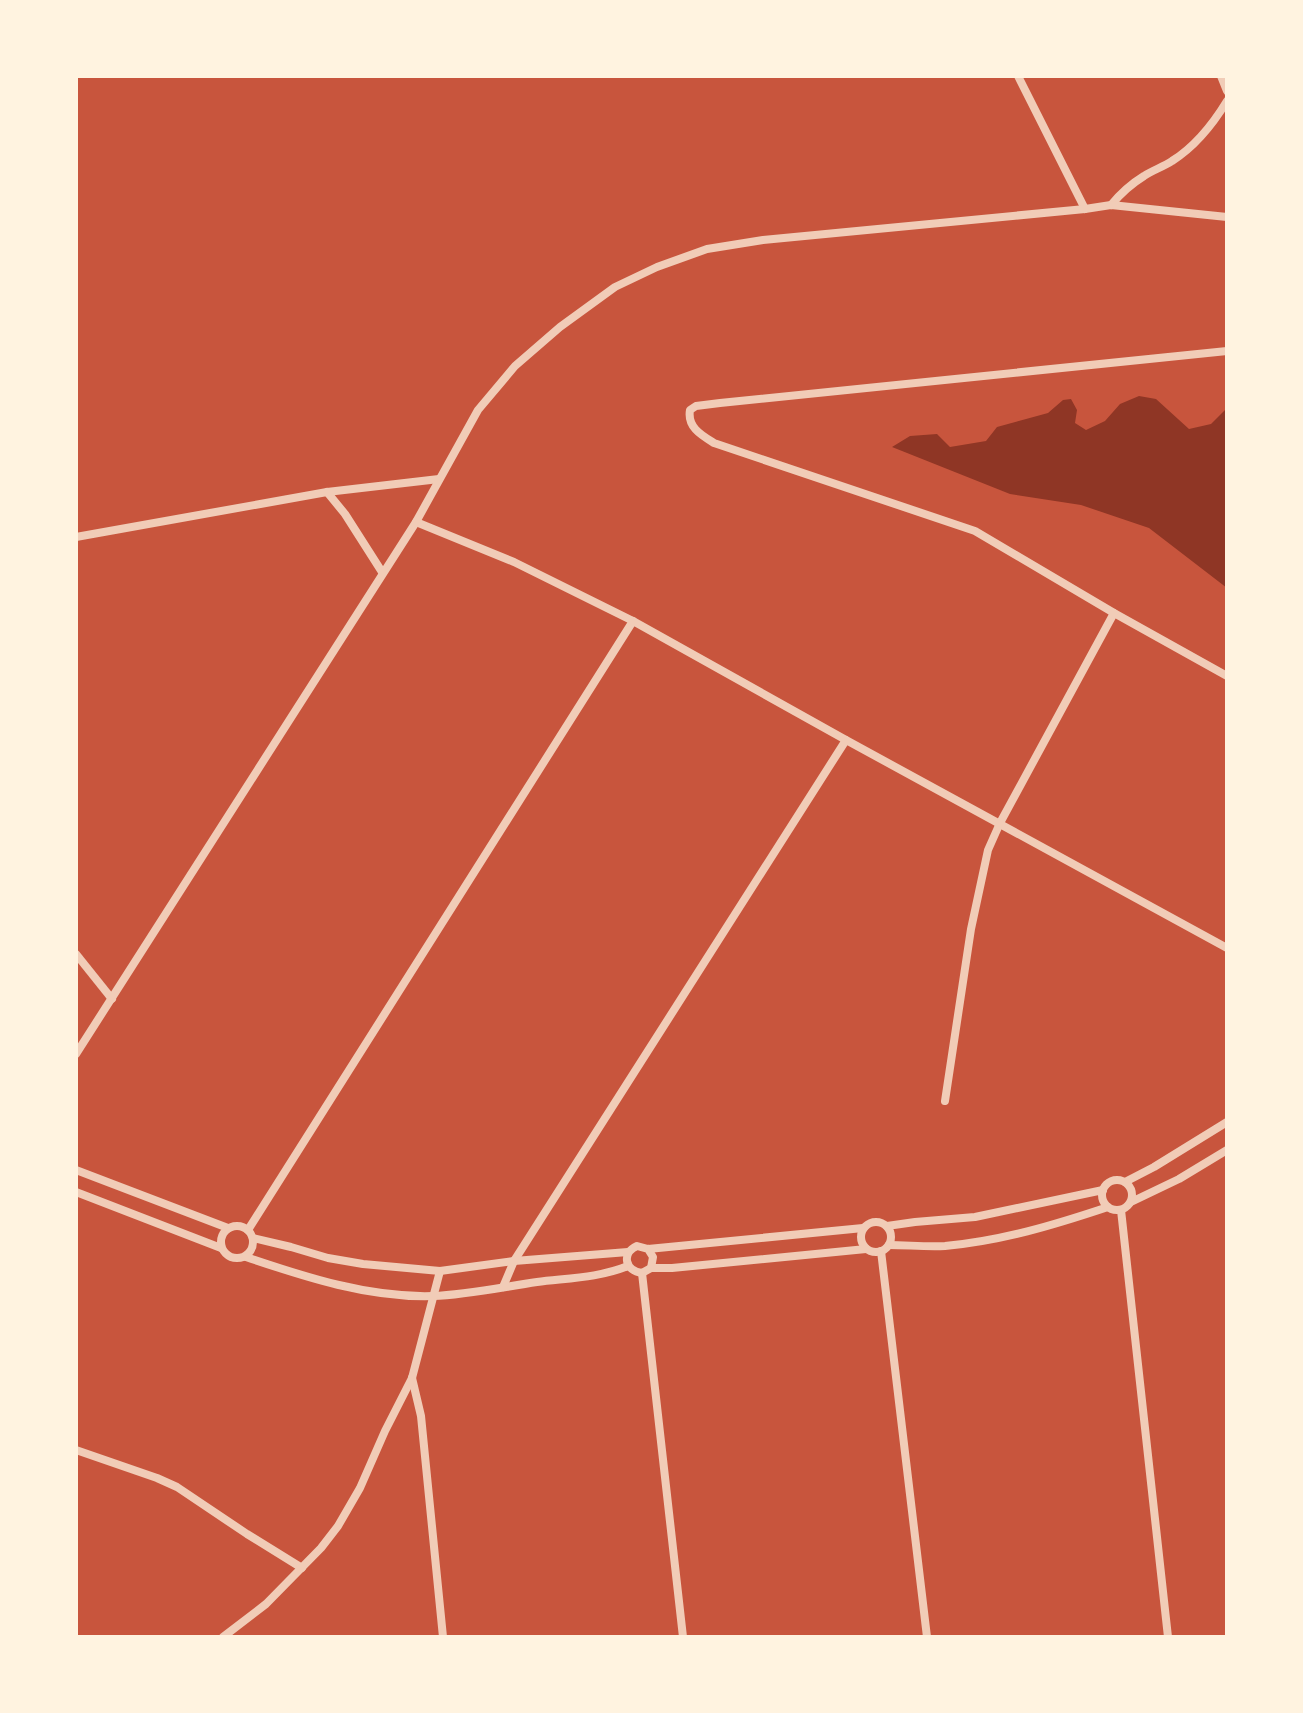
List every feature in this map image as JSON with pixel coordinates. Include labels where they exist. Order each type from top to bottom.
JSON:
[{"type":"street","points":[[1018,76],[1085,209]]},
{"type":"street","points":[[1221,76],[1227,91]]},
{"type":"street","points":[[1111,205],[1125,189],[1173,160],[1198,140],[1214,123],[1227,101]]},
{"type":"street","points":[[76,1054],[416,522],[478,410],[515,366],[560,327],[615,287],[657,267],[707,249],[763,240],[1111,205],[1227,217]]},
{"type":"street","points":[[1227,351],[705,405],[690,410],[689,416],[695,429],[714,443],[975,531],[1227,676]]},
{"type":"street","points":[[76,537],[327,492],[439,479]]},
{"type":"street","points":[[327,492],[382,572]]},
{"type":"street","points":[[416,522],[514,562],[633,621],[1227,948]]},
{"type":"street","points":[[945,1101],[971,929],[988,850],[1114,613]]},
{"type":"street","points":[[633,621],[250,1234],[251,1251],[239,1259],[231,1258],[221,1248],[222,1234],[235,1226],[242,1227],[250,1234],[328,1258],[440,1271],[514,1261],[628,1252],[637,1246],[648,1249],[863,1228]]},
{"type":"street","points":[[503,1287],[514,1261],[846,740]]},
{"type":"street","points":[[76,954],[112,999]]},
{"type":"street","points":[[1125,1182],[1227,1122]]},
{"type":"street","points":[[1131,1202],[1130,1187],[1125,1182],[1119,1179],[1106,1184],[1104,1202],[1114,1210],[1121,1210],[1227,1150]]},
{"type":"street","points":[[76,1170],[228,1228]]},
{"type":"street","points":[[887,1226],[975,1217],[1103,1190]]},
{"type":"street","points":[[76,1192],[221,1248]]},
{"type":"street","points":[[889,1245],[941,1246],[991,1240],[1045,1228],[1108,1207]]},
{"type":"street","points":[[1121,1210],[1168,1637]]},
{"type":"street","points":[[628,1252],[628,1266],[632,1271],[642,1273],[651,1268],[866,1249],[873,1252],[881,1251],[891,1239],[887,1226],[882,1222],[868,1223],[863,1228],[861,1239],[866,1249]]},
{"type":"street","points":[[648,1249],[653,1257],[651,1268]]},
{"type":"street","points":[[881,1251],[927,1637]]},
{"type":"street","points":[[246,1257],[357,1288],[434,1296],[609,1274],[628,1266]]},
{"type":"street","points":[[223,1637],[266,1604],[321,1548],[338,1526],[360,1488],[412,1378],[440,1271]]},
{"type":"street","points":[[642,1273],[683,1637]]},
{"type":"street","points":[[412,1378],[421,1416],[443,1637]]},
{"type":"street","points":[[76,1450],[177,1487],[302,1568]]},
{"type":"shaded area","points":[[1139,396],[1156,399],[1189,429],[1211,424],[1227,408],[1227,588],[1149,528],[1081,505],[1010,494],[892,447],[910,436],[937,434],[950,447],[986,441],[997,427],[1048,413],[1063,400],[1071,399],[1077,410],[1075,423],[1086,430],[1105,421],[1120,404]]}]
